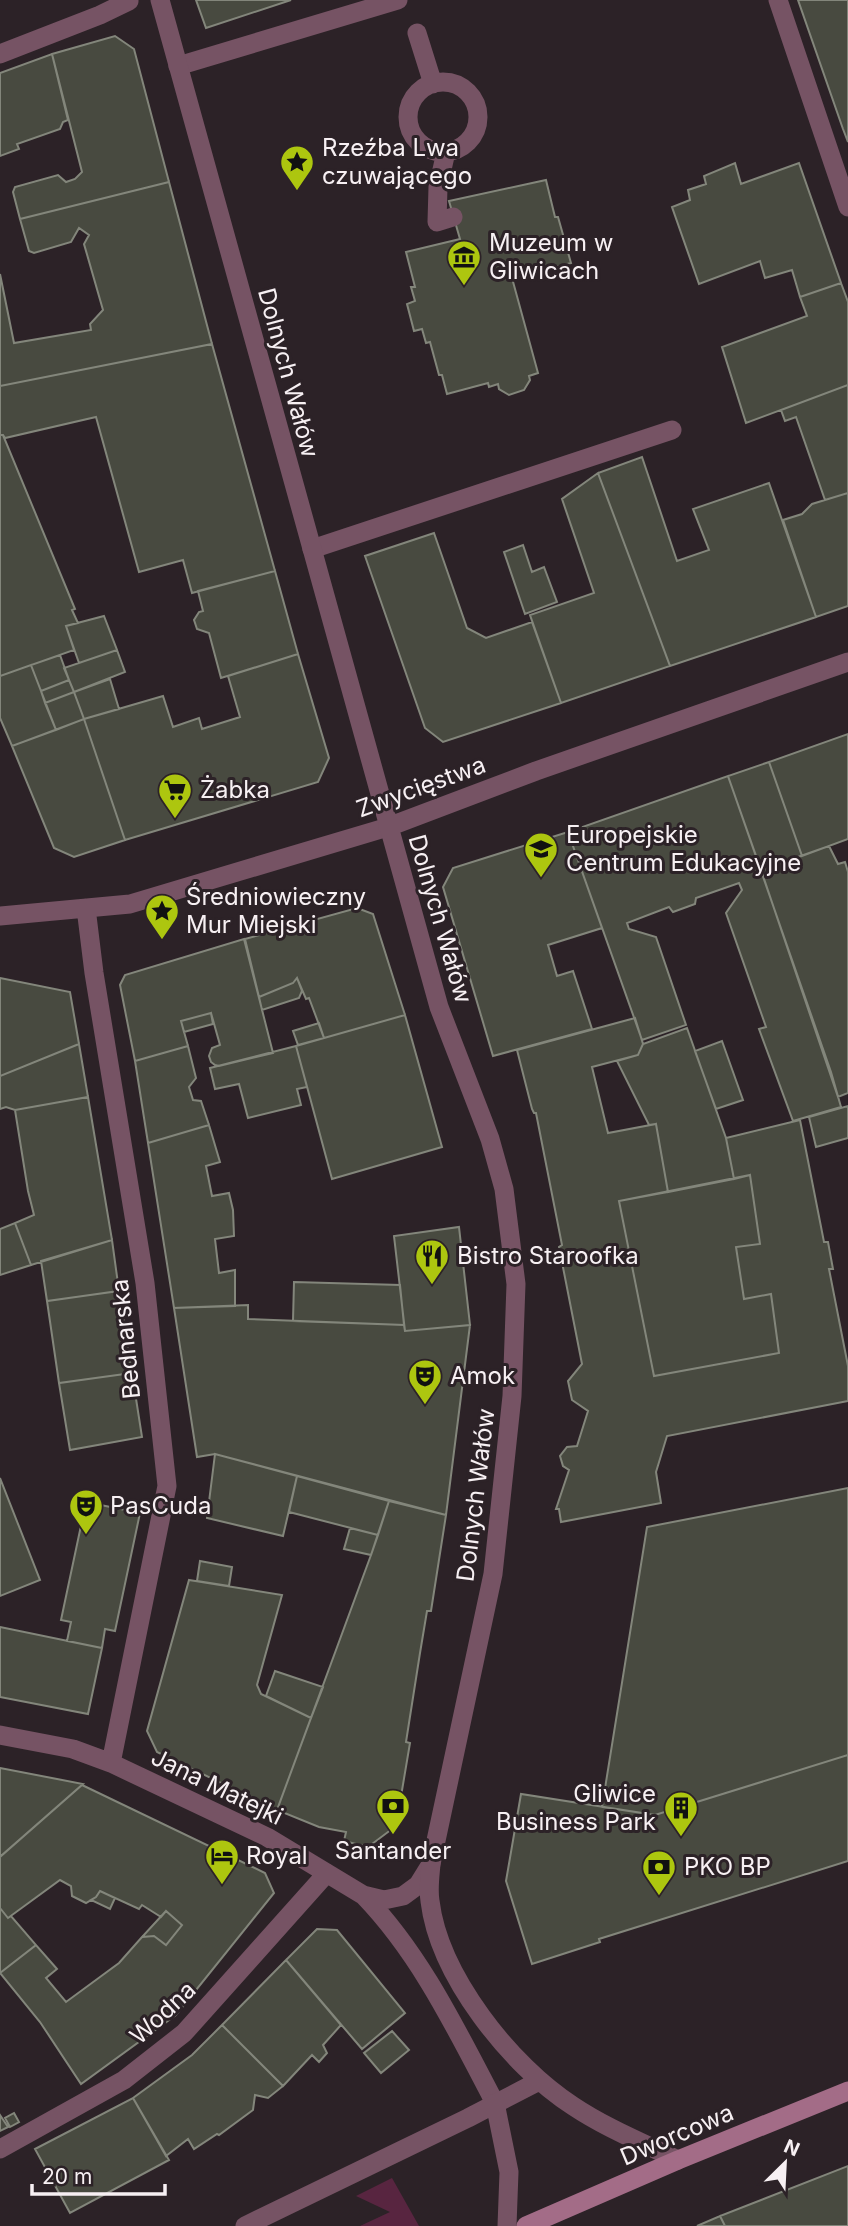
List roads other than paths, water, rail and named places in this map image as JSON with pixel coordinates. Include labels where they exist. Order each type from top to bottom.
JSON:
[{"type":"main road","name":"Dworcowa","points":[[526,2226],[848,2091]]},
{"type":"street","name":"Dolnych Wałów","points":[[160,0],[439,1007],[490,1139],[504,1189],[516,1284],[512,1396],[493,1574],[430,1864],[430,1901],[439,1935],[465,1994],[505,2047],[539,2081],[574,2107],[678,2160]]},
{"type":"street","points":[[178,66],[398,0]]},
{"type":"street","points":[[778,0],[848,207]]},
{"type":"street","points":[[0,54],[130,1]]},
{"type":"street","points":[[417,33],[433,84]]},
{"type":"street","points":[[444,82],[462,88],[473,99],[478,122],[474,133],[458,148],[446,152],[424,147],[410,129],[409,107],[423,88],[444,82]]},
{"type":"street","points":[[446,152],[438,187],[438,222],[453,218]]},
{"type":"street","points":[[312,550],[672,430]]},
{"type":"street","name":"Zwycięstwa","points":[[0,916],[130,904],[388,827],[536,771],[848,662]]},
{"type":"street","name":"Bednarska","points":[[86,908],[94,973],[145,1283],[167,1486],[111,1763]]},
{"type":"street","name":"Jana Matejki","points":[[0,1735],[73,1749],[111,1763],[267,1837],[363,1895],[384,1900],[403,1896]]},
{"type":"street","name":"Dolnych Wałów","points":[[403,1896],[418,1885],[430,1864]]},
{"type":"street","name":"Wodna","points":[[0,2149],[124,2080],[184,2033],[327,1873]]},
{"type":"street","points":[[363,1895],[409,1949],[445,2009],[495,2103],[509,2172],[507,2226]]},
{"type":"street","points":[[245,2226],[539,2081]]},
{"type":"place","name":"Rzeźba Lwa czuwającego","points":[[297,192]]},
{"type":"place","name":"Muzeum w Gliwicach","points":[[464,287]]},
{"type":"place","name":"Żabka","points":[[175,820]]},
{"type":"place","name":"Europejskie Centrum Edukacyjne","points":[[541,879]]},
{"type":"place","name":"Średniowieczny Mur Miejski","points":[[162,941]]},
{"type":"place","name":"Bistro Staroofka","points":[[432,1286]]},
{"type":"place","name":"Amok","points":[[425,1406]]},
{"type":"place","name":"PasCuda","points":[[86,1536]]},
{"type":"place","name":"Santander","points":[[393,1836]]},
{"type":"place","name":"Gliwice Business Park","points":[[681,1838]]},
{"type":"place","name":"Royal","points":[[222,1886]]},
{"type":"place","name":"PKO BP","points":[[659,1897]]}]
